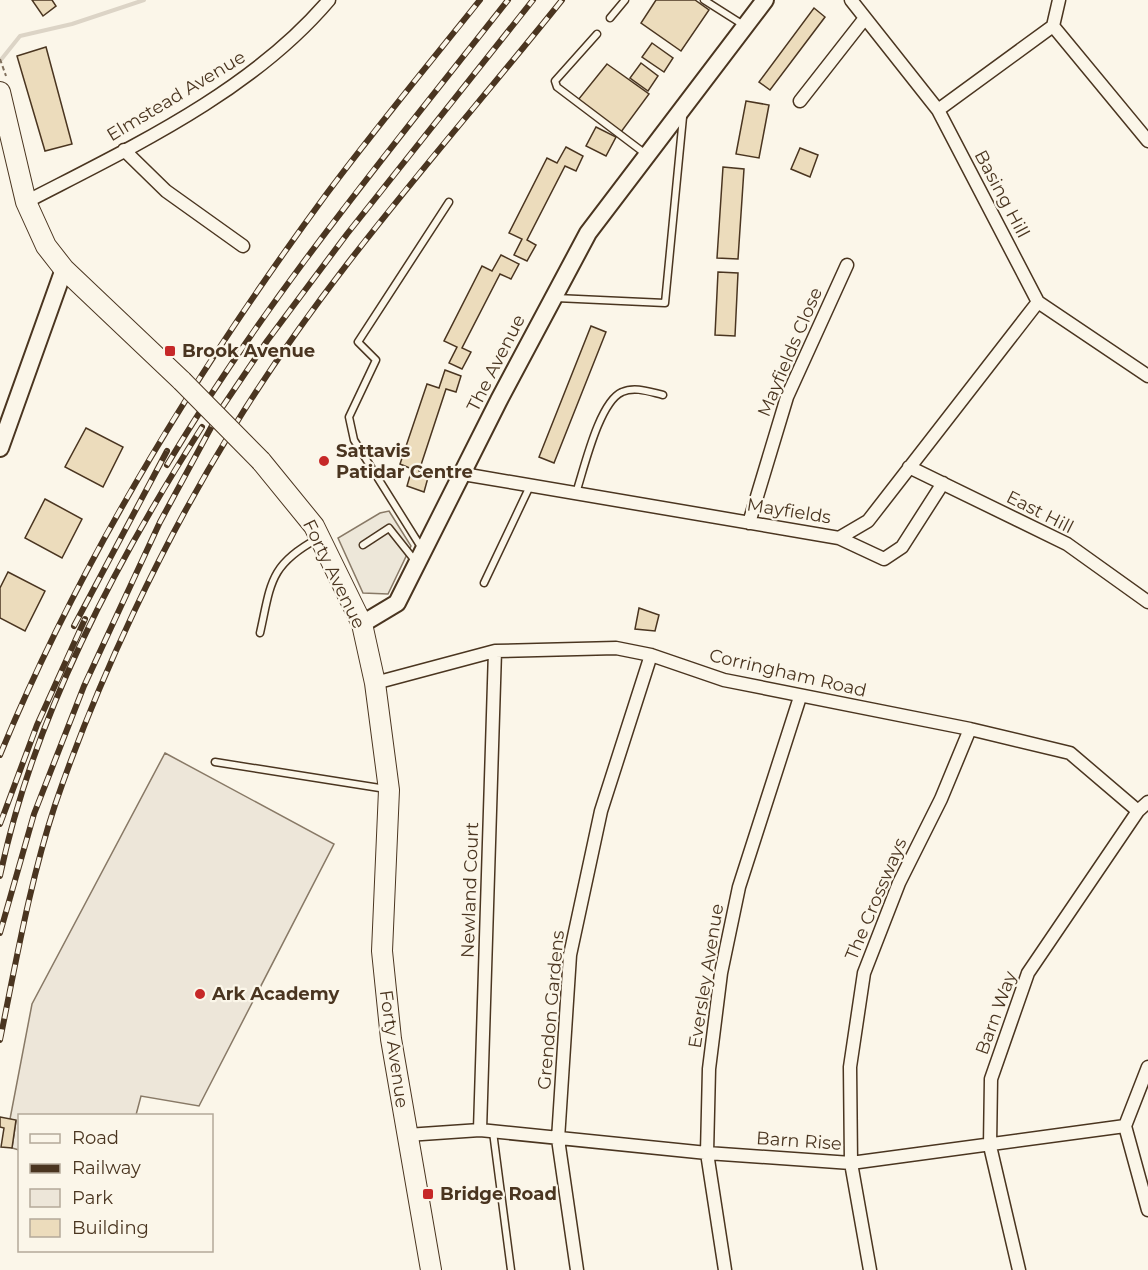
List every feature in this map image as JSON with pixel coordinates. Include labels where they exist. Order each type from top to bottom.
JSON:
[{"type":"main road","name":"Forty Avenue","points":[[0,92],[26,202],[40,236],[64,270],[182,381],[261,461],[314,526],[362,624],[375,683],[389,790],[382,951],[391,1039],[431,1270]]},
{"type":"street","name":"Elmstead Avenue","points":[[26,202],[124,150],[255,71],[301,31],[329,0]]},
{"type":"street","name":"The Avenue","points":[[362,624],[397,603],[422,559],[463,474],[588,233],[765,0]]},
{"type":"street","name":"Basing Hill","points":[[851,0],[938,110],[1038,302],[1148,376]]},
{"type":"street","points":[[938,110],[1053,26],[1059,0]]},
{"type":"street","points":[[800,101],[865,18]]},
{"type":"street","points":[[1053,26],[1148,141]]},
{"type":"street","points":[[124,150],[166,191],[243,246]]},
{"type":"street","name":"Mayfields Close","points":[[749,523],[787,397],[847,265]]},
{"type":"street","points":[[0,448],[64,270]]},
{"type":"street","name":"Mayfields","points":[[463,474],[839,538],[868,521],[1038,302]]},
{"type":"street","name":"East Hill","points":[[909,466],[1067,544],[1148,602]]},
{"type":"street","points":[[839,538],[884,559],[902,547],[943,483]]},
{"type":"street","name":"Corringham Road","points":[[375,683],[495,651],[616,648],[651,655],[724,680],[800,697],[970,729],[1071,753],[1143,806]]},
{"type":"street","name":"Newland Court","points":[[480,1130],[495,651]]},
{"type":"street","name":"Grendon Gardens","points":[[577,1270],[558,1139],[570,955],[601,811],[651,655]]},
{"type":"street","name":"Eversley Avenue","points":[[724,1270],[707,1153],[709,1069],[721,973],[739,887],[800,697]]},
{"type":"street","name":"The Crossways","points":[[870,1270],[851,1163],[850,1067],[864,973],[899,883],[941,799],[970,729]]},
{"type":"street","name":"Barn Way","points":[[1019,1270],[990,1146],[991,1079],[1028,973],[1143,806]]},
{"type":"street","points":[[1148,1067],[1125,1126],[1148,1210]]},
{"type":"street","name":"Barn Rise","points":[[407,1135],[480,1130],[707,1153],[851,1163],[1125,1126]]},
{"type":"lane","points":[[610,18],[625,0]]},
{"type":"lane","points":[[704,0],[746,26]]},
{"type":"lane","points":[[597,33],[555,81],[556,87],[647,155]]},
{"type":"lane","points":[[553,298],[665,303],[683,108]]},
{"type":"lane","points":[[422,559],[354,440],[349,417],[376,360],[358,342],[449,202]]},
{"type":"lane","points":[[576,493],[598,425],[612,399],[621,392],[633,389],[663,395]]},
{"type":"lane","points":[[484,583],[530,485]]},
{"type":"lane","points":[[363,545],[389,528],[422,559]]},
{"type":"lane","points":[[260,633],[275,572],[285,559],[320,537]]},
{"type":"lane","points":[[215,762],[389,790]]},
{"type":"lane","points":[[493,1132],[511,1270]]},
{"type":"green space","points":[[165,753],[334,844],[199,1106],[141,1096],[136,1114],[18,1114],[18,1150],[12,1148],[16,1121],[10,1119],[32,1004]]},
{"type":"shaded area","points":[[389,511],[411,546],[388,594],[363,593],[338,538],[380,513]]},
{"type":"building","points":[[32,0],[52,0],[56,6],[43,16]]},
{"type":"building","points":[[656,0],[695,0],[709,10],[681,51],[641,23]]},
{"type":"building","points":[[814,8],[825,17],[770,90],[759,82]]},
{"type":"building","points":[[652,43],[673,58],[664,72],[642,57]]},
{"type":"building","points":[[46,47],[72,144],[45,151],[17,56]]},
{"type":"building","points":[[641,63],[658,76],[648,91],[630,78]]},
{"type":"building","points":[[607,64],[649,94],[621,132],[578,100]]},
{"type":"building","points":[[746,101],[769,105],[759,158],[736,154]]},
{"type":"building","points":[[596,127],[616,137],[606,156],[586,146]]},
{"type":"building","points":[[566,147],[583,156],[576,171],[565,166],[527,240],[536,245],[527,261],[514,255],[522,239],[509,233],[547,158],[557,163]]},
{"type":"building","points":[[800,148],[818,155],[810,177],[791,169]]},
{"type":"building","points":[[723,167],[744,169],[738,259],[717,258]]},
{"type":"building","points":[[501,255],[519,264],[511,279],[500,274],[462,348],[471,352],[462,369],[449,363],[457,347],[444,341],[482,266],[492,271]]},
{"type":"building","points":[[718,272],[738,273],[735,336],[715,335]]},
{"type":"building","points":[[591,326],[606,332],[554,463],[539,457]]},
{"type":"building","points":[[445,370],[461,376],[456,392],[446,389],[419,471],[429,474],[424,492],[407,486],[412,469],[400,464],[427,384],[439,388]]},
{"type":"building","points":[[86,428],[123,447],[103,487],[65,467]]},
{"type":"building","points":[[45,499],[82,519],[62,558],[25,538]]},
{"type":"building","points":[[8,572],[45,591],[25,631],[0,618],[0,588]]},
{"type":"building","points":[[639,608],[659,615],[655,631],[635,629]]},
{"type":"building","points":[[0,1117],[16,1120],[12,1148],[1,1147],[4,1128],[0,1127]]},
{"type":"waterway","points":[[0,61],[20,36],[72,24],[144,0]]},
{"type":"railway","points":[[0,755],[32,681],[105,536],[188,396],[232,328],[325,196],[480,0]]},
{"type":"railway","points":[[167,465],[205,404],[287,285],[508,0]]},
{"type":"railway","points":[[0,933],[34,814],[84,686],[160,522],[221,409],[267,341],[347,234],[533,0]]},
{"type":"railway","points":[[0,1040],[31,892],[55,805],[111,661],[181,519],[232,430],[307,317],[390,210],[562,0]]},
{"type":"railway","points":[[0,876],[33,758],[81,643],[139,532],[202,427]]},
{"type":"railway","points":[[74,626],[167,451]]},
{"type":"railway","points":[[0,824],[37,725],[85,619]]},
{"type":"place","name":"Brook Avenue","points":[[170,351]]},
{"type":"place","name":"Sattavis Patidar Centre","points":[[324,461]]},
{"type":"place","name":"Ark Academy","points":[[200,994]]},
{"type":"place","name":"Bridge Road","points":[[428,1194]]}]
